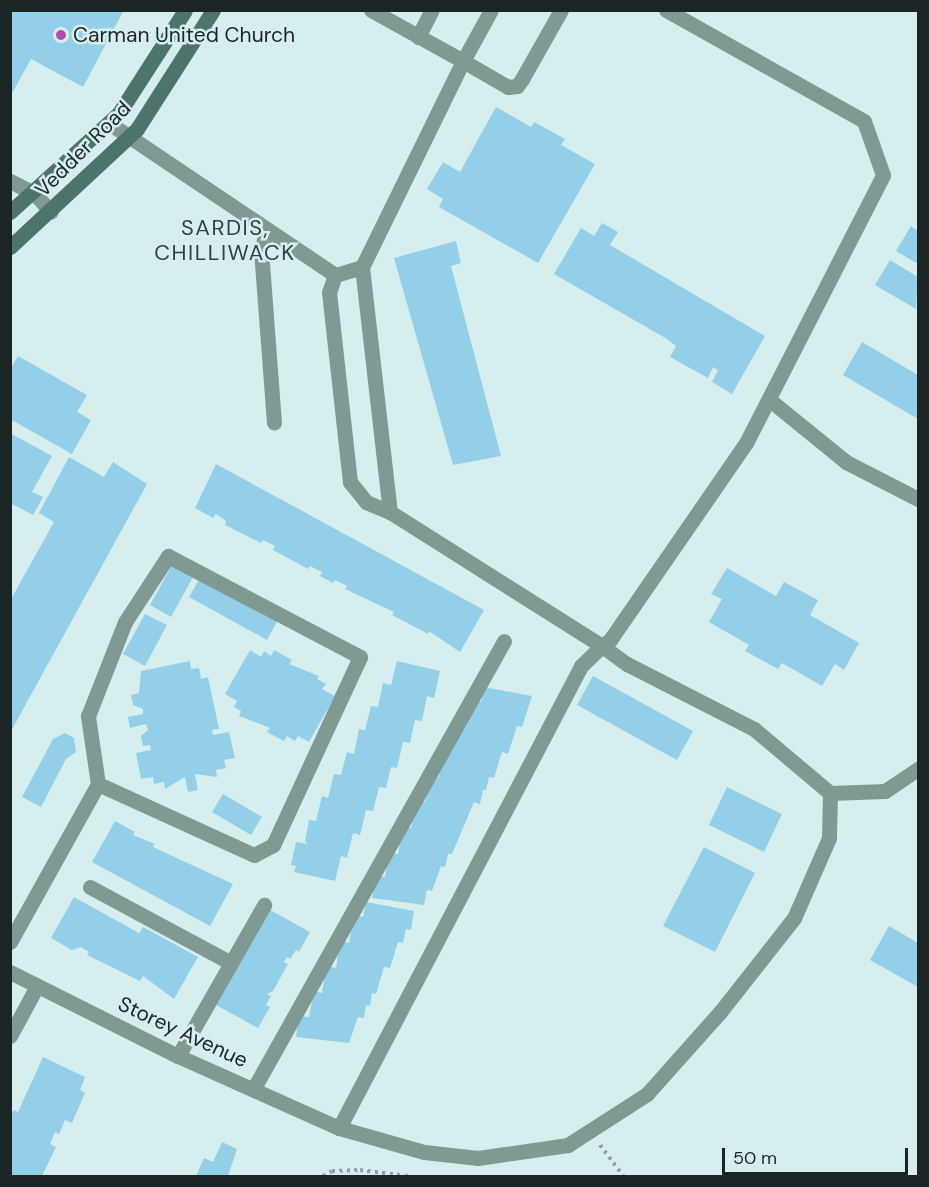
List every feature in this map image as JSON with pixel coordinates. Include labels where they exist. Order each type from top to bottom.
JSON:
[{"type":"main road","name":"Vedder Road","points":[[10,212],[34,193],[108,123],[145,76],[185,10]]},
{"type":"main road","name":"Vedder Road","points":[[10,247],[51,212],[128,139],[164,91],[213,10]]},
{"type":"street","points":[[371,10],[394,16],[418,37],[508,87],[517,86],[561,10]]},
{"type":"street","points":[[418,37],[432,10]]},
{"type":"street","points":[[390,512],[362,267],[463,61],[491,10]]},
{"type":"street","points":[[339,1128],[581,666],[602,646],[746,443],[771,401],[883,175],[864,121],[666,10]]},
{"type":"street","points":[[108,123],[128,139],[335,275],[362,267]]},
{"type":"street","points":[[10,181],[34,193],[51,212]]},
{"type":"street","points":[[267,231],[261,250],[273,423]]},
{"type":"street","points":[[335,275],[329,292],[350,482],[366,502],[390,512],[627,664],[754,729],[830,794],[885,791],[918,769]]},
{"type":"street","points":[[771,401],[846,462],[918,499]]},
{"type":"street","points":[[10,942],[98,784],[88,716],[125,622],[168,556],[360,657],[273,845],[254,855],[98,784]]},
{"type":"street","points":[[254,1088],[504,641]]},
{"type":"street","name":"Storey Avenue","points":[[10,972],[178,1056],[254,1088],[339,1128],[424,1152],[477,1158],[568,1145],[646,1094],[720,1012],[794,918],[829,838],[830,794]]},
{"type":"street","points":[[90,887],[231,963]]},
{"type":"street","points":[[178,1056],[264,905]]},
{"type":"street","points":[[10,1036],[37,986]]},
{"type":"path","points":[[590,1131],[622,1176]]},
{"type":"path","points":[[323,1176],[332,1171],[360,1170],[408,1176]]},
{"type":"building","name":"Carman United Church","points":[[10,10],[124,10],[83,87],[31,59],[10,97]]},
{"type":"building","points":[[496,107],[531,127],[534,122],[565,139],[561,145],[595,164],[538,263],[439,207],[443,199],[427,189],[443,162],[460,172]]},
{"type":"building","points":[[602,223],[618,232],[610,245],[765,336],[732,394],[712,382],[718,370],[713,367],[708,378],[670,357],[676,346],[667,339],[554,274],[581,228],[594,236]]},
{"type":"building","points":[[911,226],[918,231],[918,264],[896,251]]},
{"type":"building","points":[[456,241],[461,263],[451,266],[501,456],[453,465],[394,258]]},
{"type":"building","points":[[890,260],[918,277],[916,309],[875,285]]},
{"type":"building","points":[[862,342],[918,375],[918,419],[843,375]]},
{"type":"building","points":[[18,356],[87,395],[77,412],[91,420],[72,454],[10,419],[10,370]]},
{"type":"building","points":[[10,433],[52,456],[32,492],[43,497],[33,515],[10,503]]},
{"type":"building","points":[[69,457],[104,477],[113,462],[147,484],[10,733],[10,601],[54,522],[39,513]]},
{"type":"building","points":[[216,464],[484,610],[460,652],[429,631],[428,634],[392,615],[394,612],[345,589],[347,586],[335,580],[333,583],[320,576],[322,572],[310,566],[308,569],[273,550],[275,546],[263,540],[261,543],[225,525],[226,521],[216,514],[213,518],[195,508]]},
{"type":"building","points":[[172,565],[193,577],[171,617],[150,605]]},
{"type":"building","points":[[727,568],[776,596],[784,582],[818,600],[810,615],[859,643],[844,670],[835,664],[822,686],[782,663],[778,669],[745,651],[749,645],[709,622],[722,599],[711,594]]},
{"type":"building","points":[[200,578],[278,620],[267,640],[189,597]]},
{"type":"building","points":[[145,614],[167,625],[145,666],[123,654]]},
{"type":"building","points":[[250,650],[261,657],[264,651],[271,656],[274,650],[292,660],[289,664],[319,676],[317,679],[326,684],[322,689],[335,696],[309,742],[298,736],[295,741],[287,736],[284,741],[267,732],[270,728],[239,716],[241,711],[234,707],[237,701],[225,694]]},
{"type":"building","points":[[190,661],[191,669],[199,668],[201,679],[208,677],[219,729],[212,730],[213,735],[229,732],[235,758],[224,760],[226,768],[216,770],[217,777],[195,774],[198,790],[188,792],[185,777],[165,789],[164,782],[154,784],[153,777],[141,779],[136,753],[151,750],[150,745],[143,746],[141,736],[148,730],[146,724],[130,728],[128,717],[143,714],[143,709],[133,705],[131,695],[139,693],[141,671]]},
{"type":"building","points":[[397,661],[440,671],[434,698],[427,696],[422,721],[415,720],[410,743],[403,742],[397,768],[391,767],[386,788],[379,787],[373,811],[366,810],[360,835],[353,833],[347,858],[341,856],[335,881],[294,872],[296,866],[291,865],[296,842],[308,844],[305,841],[309,820],[316,821],[322,796],[328,798],[334,774],[341,775],[347,752],[354,754],[359,729],[365,730],[371,706],[378,707],[383,683],[391,685]]},
{"type":"building","points":[[593,676],[693,731],[677,760],[577,705]]},
{"type":"building","points":[[484,687],[532,696],[522,727],[517,726],[508,754],[502,752],[494,778],[489,777],[480,804],[474,802],[452,854],[448,854],[445,867],[441,866],[432,891],[427,890],[424,905],[372,898],[376,876],[385,877],[389,853],[398,854],[403,826],[411,828],[416,801],[425,802],[430,776],[439,777],[443,750],[452,752],[457,725],[466,727],[472,700],[481,702]]},
{"type":"building","points":[[65,733],[74,738],[76,752],[66,759],[41,807],[22,797],[53,739]]},
{"type":"building","points":[[727,787],[782,814],[764,852],[709,825]]},
{"type":"building","points":[[223,794],[262,817],[251,835],[212,812]]},
{"type":"building","points":[[115,821],[135,832],[133,835],[155,844],[153,847],[233,884],[210,926],[92,862]]},
{"type":"building","points":[[704,847],[755,873],[715,952],[663,926]]},
{"type":"building","points":[[74,897],[139,933],[143,927],[198,957],[174,999],[143,976],[140,981],[87,955],[89,952],[81,947],[72,950],[51,938]]},
{"type":"building","points":[[366,902],[414,911],[411,930],[406,929],[403,943],[398,942],[390,968],[384,967],[376,994],[372,993],[370,1006],[366,1005],[364,1018],[358,1017],[349,1043],[296,1037],[299,1016],[309,1017],[314,991],[322,993],[326,966],[336,968],[340,941],[349,943],[354,915],[363,917]]},
{"type":"building","points":[[270,910],[310,932],[299,952],[296,950],[290,959],[287,957],[284,962],[288,964],[273,991],[267,994],[271,996],[266,1005],[270,1007],[258,1028],[216,1005]]},
{"type":"building","points":[[889,926],[918,943],[918,987],[870,960]]},
{"type":"building","points":[[43,1057],[85,1077],[80,1090],[85,1093],[72,1123],[65,1120],[59,1134],[55,1132],[50,1144],[56,1147],[42,1176],[10,1176],[10,1116],[14,1110],[18,1112]]},
{"type":"building","points":[[222,1142],[237,1149],[228,1176],[196,1176],[204,1158],[213,1162]]},
{"type":"place","name":"Carman United Church","points":[[61,35]]},
{"type":"district","name":"SARDIS, CHILLIWACK","points":[[225,240]]}]
